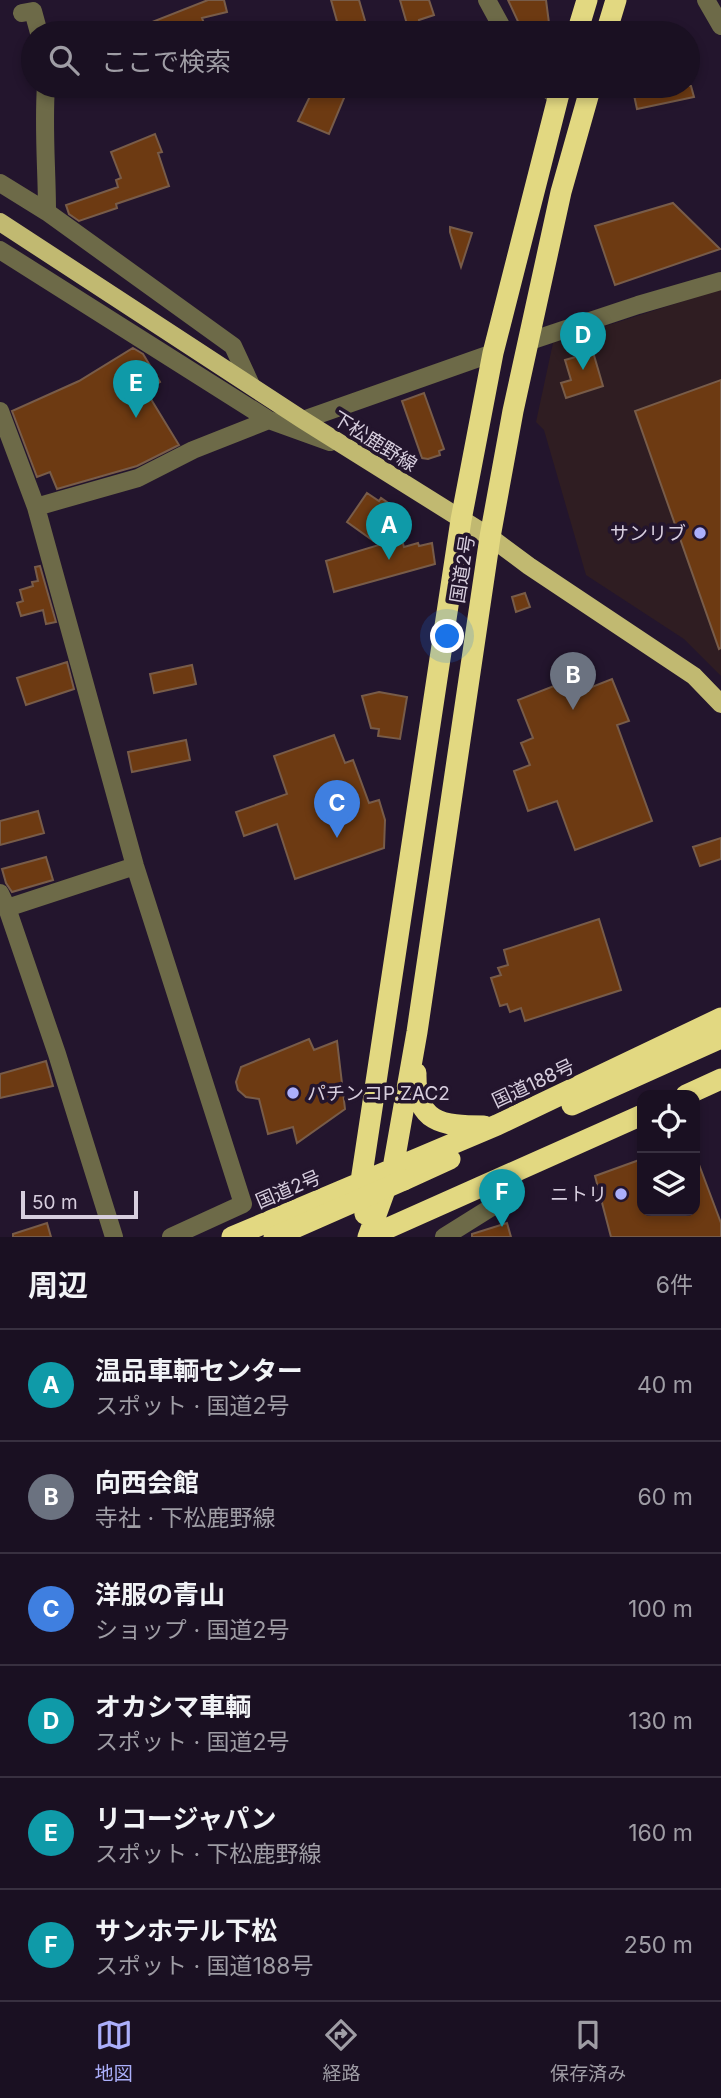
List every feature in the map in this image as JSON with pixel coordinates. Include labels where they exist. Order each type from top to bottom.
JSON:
[{"type":"highway","points":[[581,21],[587,0]]},
{"type":"highway","points":[[610,21],[616,0]]},
{"type":"highway","name":"国道2号","points":[[368,1237],[361,1181],[461,520],[493,353],[552,98]]},
{"type":"highway","name":"国道2号","points":[[368,1237],[399,1174],[417,1032],[490,537],[527,342],[561,192],[588,98]]},
{"type":"highway","name":"国道188号","points":[[399,1174],[721,1018]]},
{"type":"highway","points":[[417,1032],[416,1091],[425,1113],[441,1123],[461,1126],[497,1125]]},
{"type":"highway","name":"国道188号","points":[[361,1181],[399,1174],[721,1038]]},
{"type":"highway","points":[[697,1090],[721,1079]]},
{"type":"highway","points":[[368,1237],[637,1117]]},
{"type":"highway","name":"国道2号","points":[[274,1237],[399,1174]]},
{"type":"highway","name":"国道2号","points":[[232,1237],[361,1181]]},
{"type":"main road","name":"下松鹿野線","points":[[0,222],[303,420],[490,537],[694,676],[721,704]]},
{"type":"street","points":[[487,0],[498,21]]},
{"type":"street","points":[[706,0],[721,26]]},
{"type":"street","points":[[22,13],[33,11],[36,21]]},
{"type":"street","points":[[45,98],[47,212]]},
{"type":"street","points":[[0,183],[47,212],[233,346],[251,385]]},
{"type":"street","points":[[0,250],[269,420],[347,447]]},
{"type":"street","points":[[527,342],[721,281]]},
{"type":"street","points":[[303,420],[493,353]]},
{"type":"street","points":[[0,411],[36,507],[135,866],[243,1204],[171,1237]]},
{"type":"street","points":[[36,507],[138,478],[193,450],[269,420]]},
{"type":"street","points":[[114,1237],[57,1054],[4,900],[135,866]]},
{"type":"street","points":[[444,1237],[508,1197],[515,1173]]},
{"type":"shaded area","points":[[721,289],[721,676],[684,639],[586,575],[544,430],[536,422],[553,343]]},
{"type":"building","points":[[208,0],[224,0],[227,12],[202,18],[203,21],[155,21]]},
{"type":"building","points":[[331,0],[359,0],[365,21],[337,21]]},
{"type":"building","points":[[400,0],[429,0],[434,15],[419,21],[406,21]]},
{"type":"building","points":[[508,0],[546,0],[549,21],[518,21]]},
{"type":"building","points":[[309,98],[344,98],[329,134],[298,121]]},
{"type":"building","points":[[635,98],[689,98],[637,109]]},
{"type":"building","points":[[155,134],[169,186],[116,204],[117,208],[79,221],[69,214],[66,205],[118,187],[116,180],[121,178],[111,152]]},
{"type":"building","points":[[673,203],[720,249],[615,285],[595,226]]},
{"type":"building","points":[[450,227],[472,233],[461,267],[450,232]]},
{"type":"building","points":[[133,348],[143,354],[160,382],[146,391],[179,445],[137,466],[57,489],[50,472],[37,477],[12,411],[79,381]]},
{"type":"building","points":[[593,352],[603,386],[566,398],[561,383],[571,380],[565,360]]},
{"type":"building","name":"サンリブ","points":[[721,380],[721,648],[719,649],[635,411]]},
{"type":"building","points":[[424,393],[444,449],[439,451],[440,455],[428,459],[422,458],[402,401]]},
{"type":"building","points":[[367,493],[379,501],[381,498],[397,509],[395,512],[406,520],[399,530],[404,547],[432,543],[435,564],[334,592],[326,561],[379,545],[347,522]]},
{"type":"building","points":[[40,566],[56,622],[46,624],[43,610],[21,616],[17,603],[23,601],[20,590],[33,586],[32,582],[38,581],[35,567]]},
{"type":"building","points":[[525,593],[530,607],[516,612],[512,597]]},
{"type":"building","points":[[67,662],[74,689],[26,705],[17,678]]},
{"type":"building","points":[[192,665],[196,684],[154,693],[150,674]]},
{"type":"building","points":[[587,673],[592,687],[612,679],[629,721],[617,725],[652,821],[575,850],[557,801],[528,811],[514,771],[530,765],[521,743],[533,738],[518,700]]},
{"type":"building","points":[[379,692],[407,697],[400,739],[378,736],[379,729],[371,728],[362,696]]},
{"type":"building","points":[[334,735],[345,763],[353,760],[369,803],[379,800],[385,820],[384,848],[295,879],[277,824],[244,836],[236,812],[287,794],[274,756]]},
{"type":"building","points":[[186,740],[190,760],[132,772],[128,752]]},
{"type":"building","points":[[38,811],[44,833],[0,845],[0,821]]},
{"type":"building","points":[[721,838],[721,859],[700,866],[693,847]]},
{"type":"building","points":[[46,857],[53,880],[12,892],[2,869]]},
{"type":"building","points":[[599,919],[621,990],[525,1021],[521,1008],[510,1012],[507,1004],[500,1006],[491,978],[501,975],[498,968],[508,965],[504,950]]},
{"type":"building","name":"パチンコP.ZAC2","points":[[309,1039],[314,1050],[337,1041],[345,1109],[297,1143],[293,1127],[268,1134],[259,1099],[246,1097],[238,1090],[236,1082],[241,1067]]},
{"type":"building","points":[[46,1061],[53,1086],[0,1098],[0,1074]]},
{"type":"building","name":"ニトリ","points":[[637,1161],[637,1216],[700,1216],[700,1167],[721,1223],[721,1237],[611,1237],[595,1176]]},
{"type":"building","points":[[47,1223],[51,1237],[13,1237],[13,1234]]},
{"type":"building","points":[[507,1223],[511,1237],[472,1237],[472,1234]]},
{"type":"place","name":"オカシマ車輌","points":[[583,370]]},
{"type":"place","name":"リコージャパン","points":[[136,418]]},
{"type":"place","name":"サンリブ","points":[[700,533]]},
{"type":"place","name":"温品車輌センター","points":[[389,560]]},
{"type":"place","name":"向西会館","points":[[573,710]]},
{"type":"place","name":"洋服の青山","points":[[337,838]]},
{"type":"place","name":"パチンコP.ZAC2","points":[[293,1093]]},
{"type":"place","name":"ニトリ","points":[[621,1194]]},
{"type":"place","name":"サンホテル下松","points":[[502,1227]]}]
